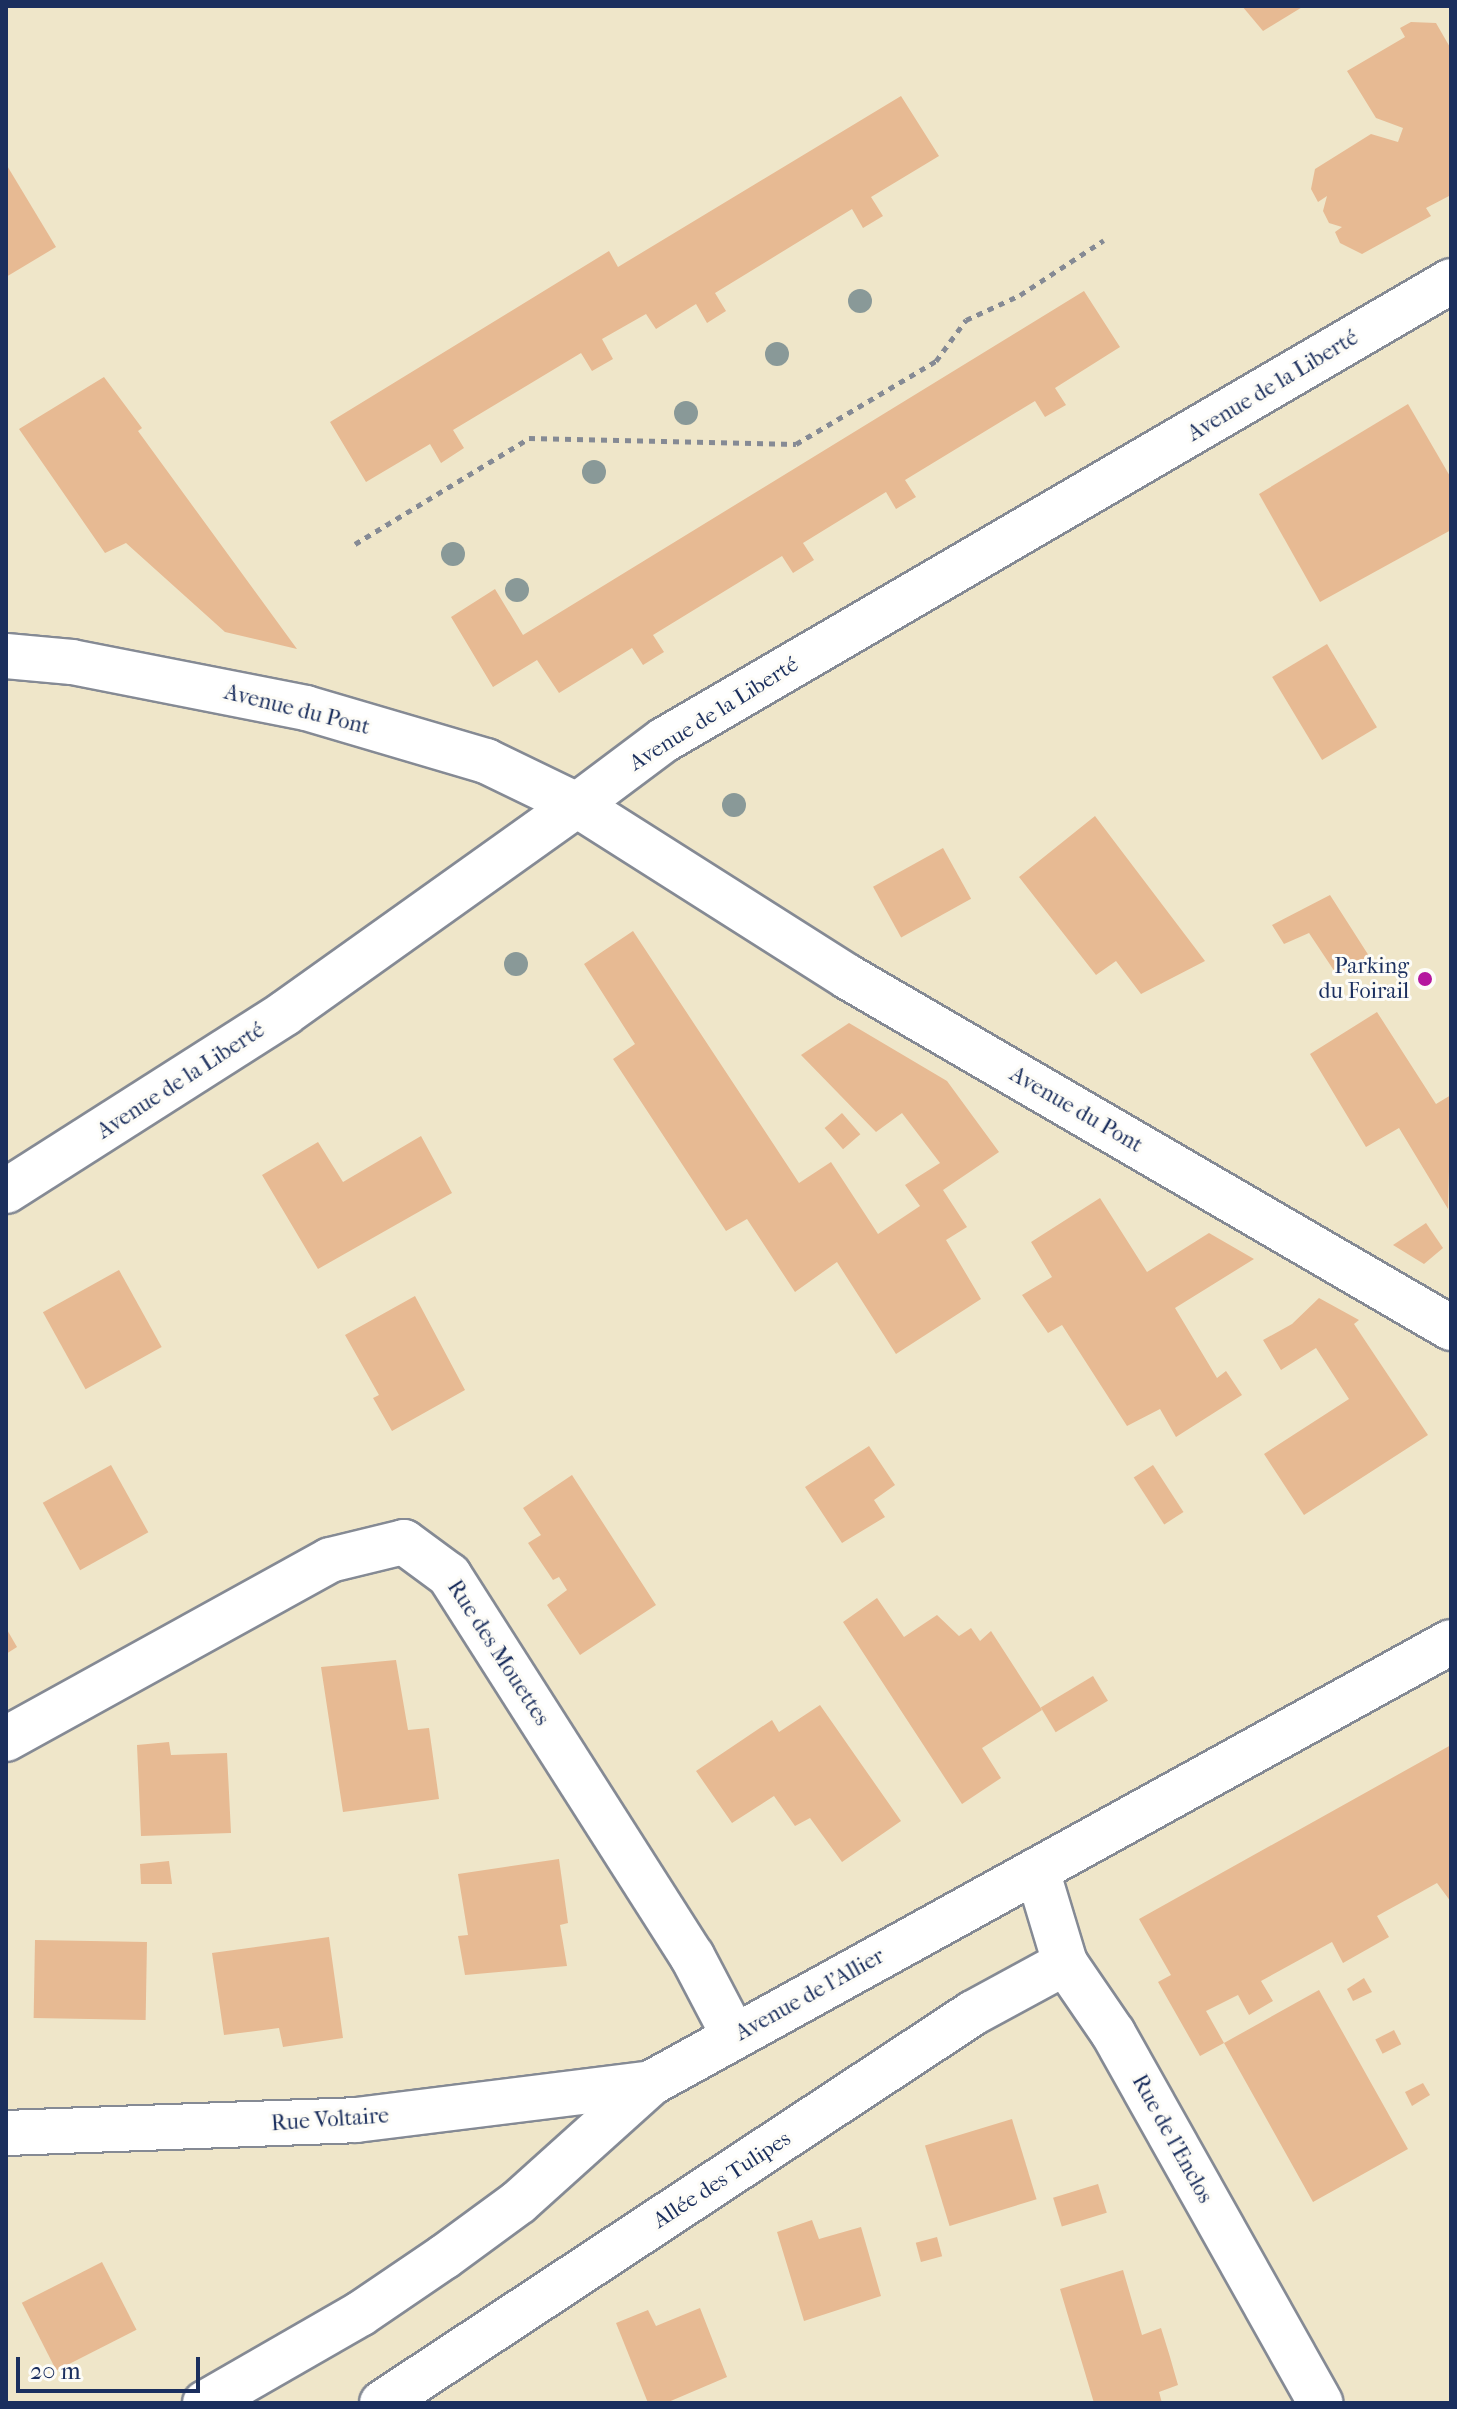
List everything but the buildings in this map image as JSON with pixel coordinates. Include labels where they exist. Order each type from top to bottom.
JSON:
[{"type":"street","name":"Avenue de la Liberté","points":[[6,1191],[285,1013],[664,740],[1451,281]]},
{"type":"street","name":"Avenue du Pont","points":[[6,656],[72,662],[306,708],[486,761],[577,805],[848,977],[1451,1328]]},
{"type":"street","name":"Rue des Mouettes","points":[[6,1739],[330,1560],[404,1542],[449,1575],[692,1956],[734,2036]]},
{"type":"street","name":"Avenue de l'Allier","points":[[205,2403],[360,2314],[444,2257],[519,2202],[651,2083],[1451,1642]]},
{"type":"street","name":"Rue de l'Enclos","points":[[1037,1870],[1065,1963],[1113,2033],[1321,2403]]},
{"type":"street","name":"Allée des Tulipes","points":[[382,2403],[973,2013],[1065,1963]]},
{"type":"street","name":"Rue Voltaire","points":[[6,2133],[356,2120],[651,2083]]},
{"type":"path","points":[[355,544],[529,438],[796,444],[936,361],[966,320],[1020,295],[1104,240]]},
{"type":"place","name":"Parking du Foirail","points":[[1425,979]]}]
